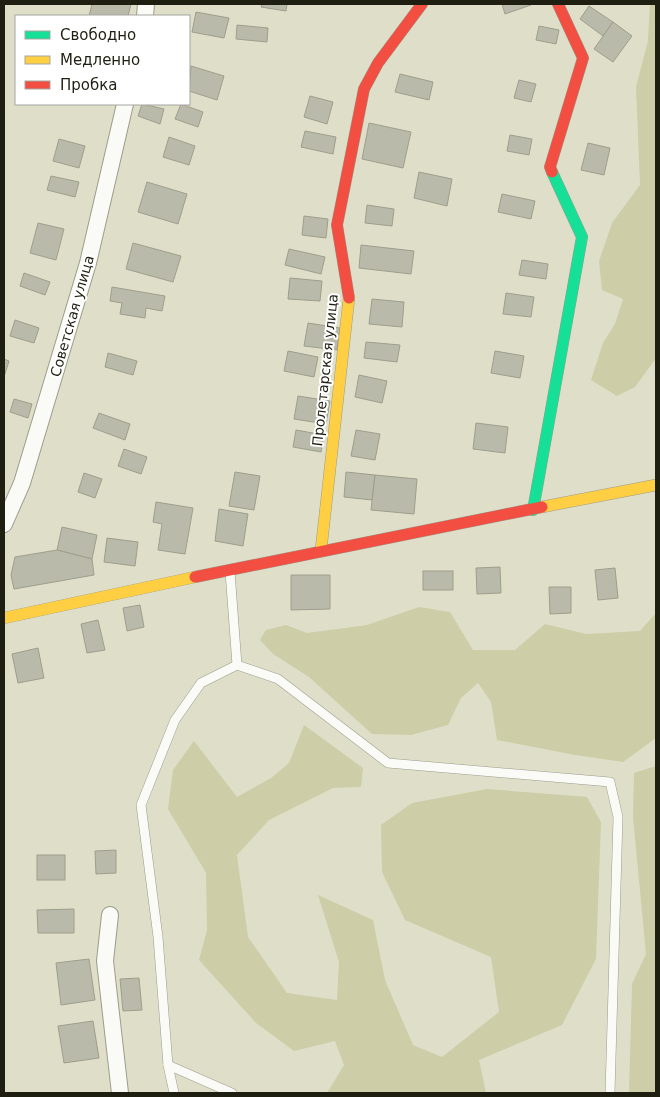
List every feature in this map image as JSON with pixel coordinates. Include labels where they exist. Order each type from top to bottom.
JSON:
[{"type":"street","name":"Пролетарская улица","points":[[321,550],[349,296],[337,225],[364,89],[378,63],[422,4]]},
{"type":"street","points":[[533,510],[582,237],[550,167],[583,58],[558,4]]},
{"type":"street","name":"Советская улица","points":[[4,524],[22,483],[88,263],[125,105]]},
{"type":"street","points":[[4,618],[321,550],[656,486]]},
{"type":"street","points":[[110,915],[105,962],[120,1093]]},
{"type":"lane","points":[[230,569],[237,665]]},
{"type":"lane","points":[[174,1093],[168,1065],[158,937],[141,805],[175,720],[201,683],[237,665],[278,679],[388,763],[610,782],[618,817],[610,1093]]},
{"type":"lane","points":[[168,1065],[232,1093]]},
{"type":"green space","points":[[650,4],[656,4],[656,358],[635,387],[617,396],[591,380],[603,343],[615,324],[623,299],[602,290],[599,261],[612,223],[640,185],[636,87],[648,41]]},
{"type":"green space","points":[[419,607],[450,612],[473,650],[515,650],[545,624],[586,634],[640,631],[656,613],[656,738],[623,762],[497,740],[491,702],[478,683],[461,698],[448,725],[411,735],[372,734],[309,677],[273,654],[260,640],[266,630],[286,625],[307,633],[367,625]]},
{"type":"green space","points":[[304,725],[363,768],[361,787],[333,788],[269,820],[237,855],[248,937],[287,993],[337,1000],[339,962],[318,895],[373,920],[385,980],[413,1045],[442,1057],[499,1012],[491,957],[405,920],[382,872],[381,825],[412,803],[487,789],[587,797],[601,822],[596,959],[562,1025],[479,1060],[486,1093],[327,1093],[344,1065],[335,1041],[294,1051],[256,1023],[199,960],[207,930],[206,873],[168,809],[173,770],[194,741],[237,797],[271,778],[289,763]]},
{"type":"green space","points":[[656,766],[656,1093],[629,1093],[632,984],[646,954],[633,817],[634,773]]},
{"type":"building","points":[[92,4],[131,4],[128,15],[89,15]]},
{"type":"building","points":[[262,4],[287,4],[286,11],[261,7]]},
{"type":"building","points":[[502,4],[531,4],[531,5],[505,14]]},
{"type":"building","points":[[589,6],[613,22],[603,36],[580,19]]},
{"type":"building","points":[[196,12],[229,18],[224,38],[192,32]]},
{"type":"building","points":[[613,22],[632,36],[613,62],[594,49]]},
{"type":"building","points":[[237,25],[268,28],[267,42],[236,39]]},
{"type":"building","points":[[539,26],[559,30],[556,44],[536,40]]},
{"type":"building","points":[[191,66],[224,76],[217,100],[190,91]]},
{"type":"building","points":[[400,74],[433,82],[429,100],[395,92]]},
{"type":"building","points":[[519,80],[536,84],[531,102],[514,98]]},
{"type":"building","points":[[310,96],[333,102],[327,124],[304,117]]},
{"type":"building","points":[[142,105],[164,109],[160,124],[138,116]]},
{"type":"building","points":[[181,105],[203,112],[198,127],[175,119]]},
{"type":"building","points":[[369,123],[411,132],[403,168],[362,159]]},
{"type":"building","points":[[305,131],[336,137],[333,154],[301,147]]},
{"type":"building","points":[[510,135],[532,139],[529,155],[507,151]]},
{"type":"building","points":[[169,137],[195,146],[189,165],[163,157]]},
{"type":"building","points":[[59,139],[85,146],[79,168],[53,161]]},
{"type":"building","points":[[588,143],[610,148],[604,175],[581,170]]},
{"type":"building","points":[[419,172],[452,179],[447,206],[414,198]]},
{"type":"building","points":[[51,176],[79,182],[75,197],[47,190]]},
{"type":"building","points":[[147,182],[187,194],[178,224],[138,212]]},
{"type":"building","points":[[502,194],[535,201],[531,219],[498,212]]},
{"type":"building","points":[[367,205],[394,209],[392,226],[365,223]]},
{"type":"building","points":[[304,216],[328,219],[326,238],[302,235]]},
{"type":"building","points":[[38,223],[64,229],[56,260],[30,253]]},
{"type":"building","points":[[133,243],[181,256],[173,282],[126,269]]},
{"type":"building","points":[[361,245],[414,251],[411,274],[359,268]]},
{"type":"building","points":[[289,249],[325,257],[321,274],[285,265]]},
{"type":"building","points":[[522,260],[548,264],[546,279],[519,275]]},
{"type":"building","points":[[24,273],[50,282],[45,295],[20,286]]},
{"type":"building","points":[[290,278],[322,281],[320,301],[288,299]]},
{"type":"building","points":[[112,287],[165,296],[162,311],[146,308],[145,318],[120,314],[122,303],[110,301]]},
{"type":"building","points":[[506,293],[534,297],[531,317],[503,314]]},
{"type":"building","points":[[372,299],[404,302],[402,327],[369,324]]},
{"type":"building","points":[[15,320],[39,328],[34,343],[10,336]]},
{"type":"building","points":[[308,323],[340,328],[337,350],[304,346]]},
{"type":"building","points":[[366,342],[400,345],[397,362],[364,358]]},
{"type":"building","points":[[288,351],[318,357],[314,377],[284,371]]},
{"type":"building","points":[[495,351],[524,356],[520,378],[491,373]]},
{"type":"building","points":[[108,353],[137,361],[133,375],[105,367]]},
{"type":"building","points":[[4,359],[9,361],[4,377]]},
{"type":"building","points":[[359,375],[387,381],[382,403],[355,397]]},
{"type":"building","points":[[298,396],[330,401],[326,424],[294,419]]},
{"type":"building","points":[[14,399],[32,404],[28,418],[10,412]]},
{"type":"building","points":[[99,413],[130,424],[125,440],[93,428]]},
{"type":"building","points":[[476,423],[508,427],[505,453],[473,449]]},
{"type":"building","points":[[296,430],[324,435],[321,452],[293,447]]},
{"type":"building","points":[[356,430],[380,434],[375,460],[351,456]]},
{"type":"building","points":[[124,449],[147,457],[141,474],[118,466]]},
{"type":"building","points":[[235,472],[260,476],[254,510],[229,506]]},
{"type":"building","points":[[346,472],[375,475],[372,500],[344,497]]},
{"type":"building","points":[[84,473],[102,479],[95,498],[78,492]]},
{"type":"building","points":[[375,475],[417,479],[414,514],[371,510]]},
{"type":"building","points":[[156,502],[193,508],[185,554],[158,550],[162,524],[153,522]]},
{"type":"building","points":[[219,509],[248,514],[243,546],[215,541]]},
{"type":"building","points":[[62,527],[97,535],[92,559],[57,550]]},
{"type":"building","points":[[107,538],[138,542],[135,566],[104,562]]},
{"type":"building","points":[[57,550],[92,559],[94,575],[14,589],[11,575],[15,557]]},
{"type":"building","points":[[500,567],[501,593],[477,594],[476,568]]},
{"type":"building","points":[[615,568],[618,598],[598,600],[595,570]]},
{"type":"building","points":[[423,571],[453,571],[453,590],[423,590]]},
{"type":"building","points":[[291,575],[330,575],[330,609],[291,610]]},
{"type":"building","points":[[549,587],[571,587],[571,613],[550,614]]},
{"type":"building","points":[[140,605],[144,627],[127,631],[123,608]]},
{"type":"building","points":[[98,620],[105,650],[87,653],[81,624]]},
{"type":"building","points":[[38,648],[44,678],[18,683],[12,654]]},
{"type":"building","points":[[116,850],[116,873],[96,874],[95,851]]},
{"type":"building","points":[[37,855],[65,855],[65,880],[37,880]]},
{"type":"building","points":[[74,909],[74,933],[38,933],[37,910]]},
{"type":"building","points":[[89,959],[95,1000],[61,1005],[56,963]]},
{"type":"building","points":[[139,978],[142,1010],[123,1011],[120,979]]},
{"type":"building","points":[[93,1021],[99,1058],[64,1063],[58,1026]]},
{"type":"traffic: fast","points":[[533,510],[582,237],[552,172]]},
{"type":"traffic: slow","points":[[321,550],[349,298]]},
{"type":"traffic: slow","points":[[542,507],[656,485]]},
{"type":"traffic: slow","points":[[4,618],[195,577]]},
{"type":"traffic: jam","points":[[349,298],[337,225],[364,89],[378,63],[422,4]]},
{"type":"traffic: jam","points":[[552,172],[550,167],[583,58],[558,4]]},
{"type":"traffic: jam","points":[[195,577],[542,507]]}]
